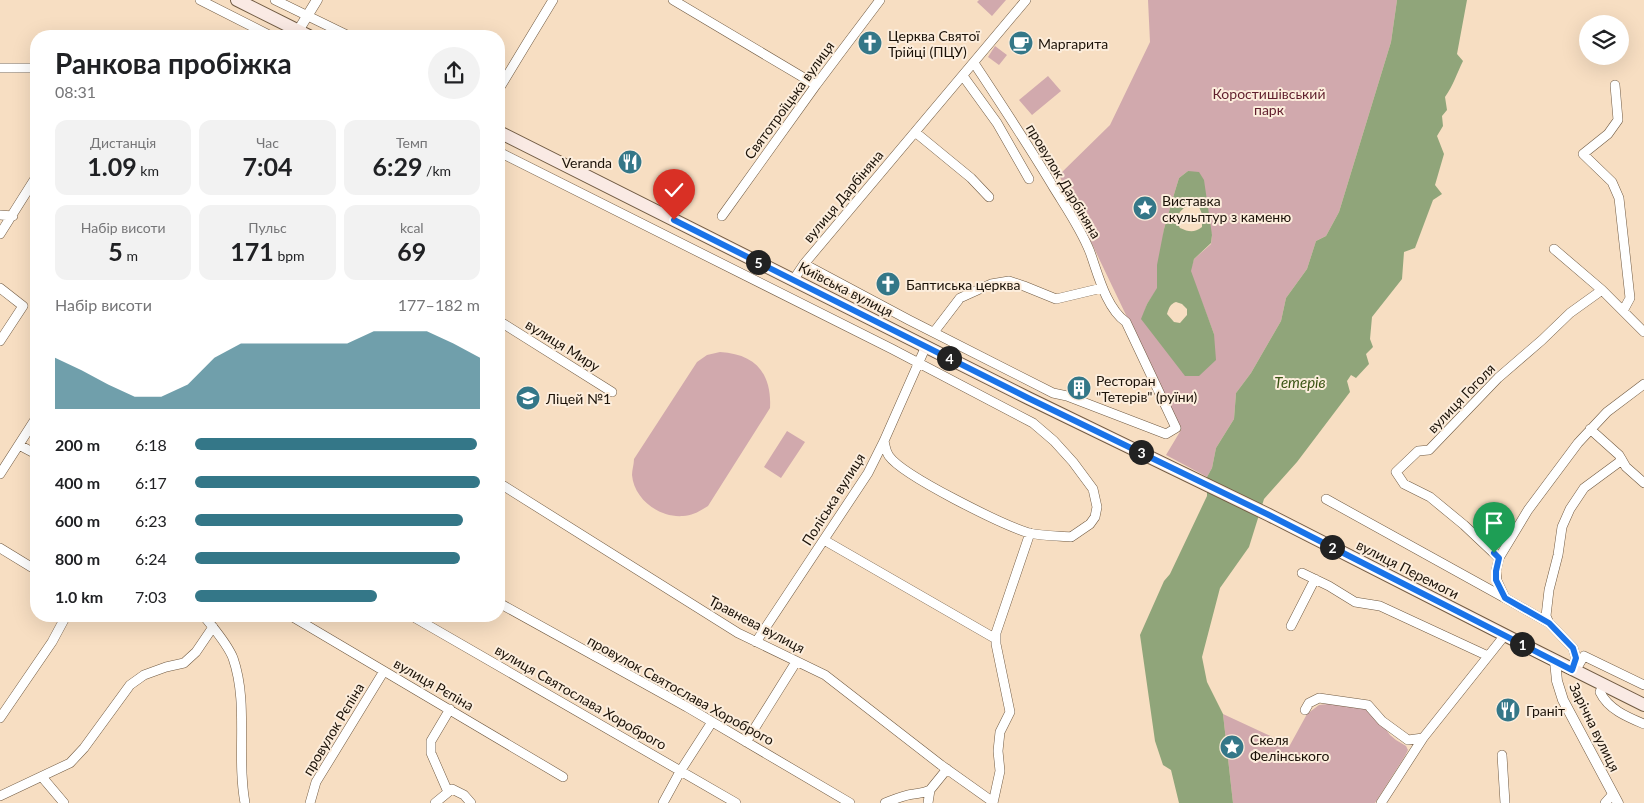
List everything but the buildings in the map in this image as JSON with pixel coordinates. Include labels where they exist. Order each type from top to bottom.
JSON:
[{"type":"main road","points":[[237,0],[295,30]]},
{"type":"main road","name":"Київська вулиця","points":[[505,135],[1028,398],[1181,472]]},
{"type":"main road","name":"вулиця Перемоги","points":[[1181,472],[1644,705]]},
{"type":"street","points":[[200,0],[259,30]]},
{"type":"street","points":[[275,0],[336,30]]},
{"type":"street","points":[[304,30],[307,16],[317,0]]},
{"type":"street","points":[[505,79],[553,0]]},
{"type":"street","points":[[673,0],[816,86]]},
{"type":"street","name":"Святотроїцька вулиця","points":[[722,216],[879,0]]},
{"type":"street","name":"вулиця Дарбіняна","points":[[794,280],[804,264],[1026,0]]},
{"type":"street","points":[[275,30],[280,22]]},
{"type":"street","name":"провулок Дарбіняна","points":[[934,332],[1054,392],[1166,434],[1176,428],[1126,322],[1117,316],[1102,288],[1089,251],[1075,222],[974,63]]},
{"type":"street","points":[[0,68],[30,68]]},
{"type":"street","points":[[963,76],[997,123],[1029,179]]},
{"type":"street","points":[[1615,85],[1618,120],[1608,134],[1583,154],[1612,182],[1619,198],[1630,298],[1623,311]]},
{"type":"street","points":[[916,132],[971,178],[988,197]]},
{"type":"street","points":[[505,155],[892,348],[1033,423],[1054,441],[1092,489],[1097,507],[1095,517],[1090,524],[1071,537],[1030,533],[977,509],[904,471],[888,455],[884,441]]},
{"type":"street","points":[[0,234],[30,187]]},
{"type":"street","points":[[0,215],[13,216]]},
{"type":"street","points":[[1554,248],[1602,290],[1644,332]]},
{"type":"street","name":"Київська вулиця","points":[[804,264],[934,332]]},
{"type":"street","points":[[934,332],[960,298],[991,284],[1009,281],[1056,299],[1102,288]]},
{"type":"street","points":[[0,288],[23,306],[0,341]]},
{"type":"street","name":"вулиця Гоголя","points":[[1499,558],[1464,525],[1430,497],[1404,484],[1396,472],[1418,452],[1429,450],[1498,378],[1570,313],[1602,290]]},
{"type":"street","name":"вулиця Миру","points":[[505,325],[612,392]]},
{"type":"street","name":"Поліська вулиця","points":[[756,642],[868,473],[926,346]]},
{"type":"street","points":[[1505,598],[1496,580],[1499,558],[1528,510],[1590,429],[1607,412],[1644,384]]},
{"type":"street","points":[[0,474],[30,428]]},
{"type":"street","points":[[1590,429],[1619,455],[1626,467],[1644,483]]},
{"type":"street","points":[[19,445],[30,451]]},
{"type":"street","points":[[1549,623],[1546,616],[1549,590],[1558,555],[1562,527],[1570,509],[1584,488],[1622,460]]},
{"type":"street","name":"Травнева вулиця","points":[[505,487],[738,632],[825,675],[946,769],[993,802]]},
{"type":"street","name":"вулиця Перемоги","points":[[1326,499],[1549,623],[1573,648],[1576,658],[1574,670]]},
{"type":"street","points":[[993,802],[1000,770],[998,751],[1000,732],[1010,712],[1000,666],[996,633],[1030,533]]},
{"type":"street","points":[[824,540],[996,639]]},
{"type":"street","points":[[0,548],[30,566]]},
{"type":"street","points":[[1302,573],[1355,602],[1380,606],[1488,656]]},
{"type":"street","points":[[1291,626],[1316,579]]},
{"type":"street","name":"провулок Святослава Хороброго","points":[[505,606],[712,722],[850,803]]},
{"type":"street","points":[[0,718],[52,642],[63,622]]},
{"type":"street","points":[[209,622],[232,656],[237,674],[241,697],[242,785],[245,803]]},
{"type":"street","name":"вулиця Рєпіна","points":[[301,622],[563,777]]},
{"type":"street","name":"вулиця Святослава Хороброго","points":[[422,622],[736,803]]},
{"type":"street","points":[[0,796],[70,763],[84,748],[130,685],[144,675],[184,663],[196,652],[213,627]]},
{"type":"street","points":[[1382,803],[1423,738],[1505,635]]},
{"type":"street","points":[[1574,670],[1584,656],[1644,685]]},
{"type":"street","name":"Зарічна вулиця","points":[[1554,661],[1556,680],[1563,700],[1616,799]]},
{"type":"street","points":[[746,742],[796,662]]},
{"type":"street","name":"провулок Рєпіна","points":[[310,803],[316,782],[384,671]]},
{"type":"street","points":[[1603,685],[1600,692],[1604,700],[1631,719],[1644,724]]},
{"type":"street","points":[[1305,710],[1309,703],[1319,698],[1368,705],[1382,721],[1408,740],[1423,738]]},
{"type":"street","points":[[448,792],[431,754],[431,741],[450,709]]},
{"type":"street","points":[[663,803],[681,770],[712,722]]},
{"type":"street","points":[[1502,755],[1505,803]]},
{"type":"street","points":[[886,803],[897,798],[924,793],[930,790],[946,769]]},
{"type":"street","points":[[42,777],[64,803]]},
{"type":"street","points":[[435,803],[452,789],[464,795],[472,803]]},
{"type":"street","points":[[928,803],[930,790]]},
{"type":"street","points":[[1605,803],[1616,799]]},
{"type":"green space","points":[[979,0],[1006,0],[992,16],[977,2]]},
{"type":"green space","name":"Коростишівський парк","points":[[1148,0],[1397,0],[1391,42],[1339,212],[1326,236],[1316,241],[1307,269],[1286,298],[1281,321],[1251,373],[1236,393],[1234,419],[1216,448],[1212,468],[1207,477],[1166,455],[1181,430],[1059,175],[1110,125],[1150,42]],"holes":[[[1188,171],[1212,235],[1211,244],[1194,259],[1190,271],[1214,334],[1161,342],[1142,319],[1147,304],[1158,288],[1164,229],[1179,178]]]},
{"type":"green space","points":[[995,46],[1007,55],[999,65],[988,57]]},
{"type":"green space","points":[[1048,76],[1061,91],[1032,115],[1019,100]]},
{"type":"green space","points":[[720,352],[743,357],[752,361],[759,368],[768,385],[770,408],[708,506],[686,516],[665,514],[649,505],[637,492],[632,475],[634,459],[697,362],[707,355]]},
{"type":"green space","points":[[787,431],[805,442],[781,478],[764,467]]},
{"type":"green space","points":[[1335,703],[1368,709],[1390,735],[1406,746],[1408,750],[1375,803],[1233,803],[1223,714],[1290,745],[1307,714],[1319,705]]},
{"type":"water","name":"Тетерів","points":[[1397,0],[1467,0],[1457,54],[1463,61],[1445,97],[1447,110],[1442,116],[1443,126],[1437,136],[1444,154],[1435,185],[1442,194],[1433,200],[1415,248],[1404,252],[1402,279],[1372,317],[1370,339],[1373,347],[1366,354],[1369,364],[1356,378],[1351,375],[1347,381],[1350,392],[1297,462],[1264,499],[1249,547],[1220,588],[1202,657],[1207,682],[1223,714],[1233,803],[1179,803],[1171,770],[1163,765],[1155,741],[1140,635],[1164,581],[1170,574],[1207,496],[1207,477],[1212,468],[1216,448],[1234,419],[1236,393],[1251,373],[1281,321],[1286,298],[1307,269],[1316,241],[1326,236],[1339,212],[1391,42]]},
{"type":"water","points":[[1188,171],[1199,172],[1204,180],[1212,235],[1211,243],[1194,259],[1191,271],[1214,334],[1216,360],[1199,376],[1185,376],[1141,319],[1147,304],[1157,288],[1157,265],[1164,229],[1179,178]],"holes":[[[1193,204],[1199,207],[1202,214],[1202,227],[1189,231],[1180,228],[1176,221],[1182,210]],[[1176,302],[1182,304],[1187,309],[1187,315],[1180,323],[1174,322],[1167,314],[1171,305]]]},
{"type":"place","name":"Церква Святої Трійці (ПЦУ)","points":[[870,43]]},
{"type":"place","name":"Маргарита","points":[[1021,43]]},
{"type":"place","name":"Veranda","points":[[630,162]]},
{"type":"place","name":"Виставка скульптур з каменю","points":[[1145,208]]},
{"type":"place","name":"Баптиська церква","points":[[888,284]]},
{"type":"place","name":"Ресторан \"Тетерів\" (руїни)","points":[[1079,388]]},
{"type":"place","name":"Ліцей №1","points":[[528,398]]},
{"type":"place","name":"Граніт","points":[[1508,710]]},
{"type":"place","name":"Скеля Фелінського","points":[[1232,747]]},
{"type":"route","points":[[674,220],[1028,398],[1269,515],[1572,670],[1576,658],[1573,648],[1549,623],[1505,598],[1496,580],[1499,558],[1494,553]]}]
